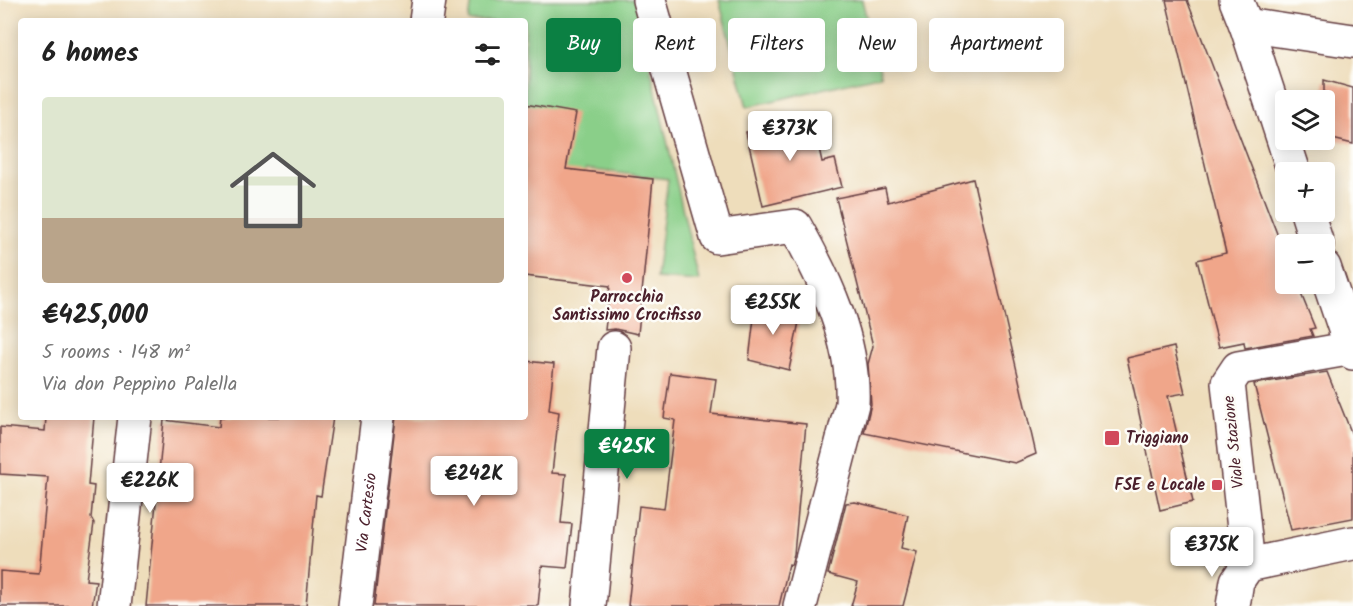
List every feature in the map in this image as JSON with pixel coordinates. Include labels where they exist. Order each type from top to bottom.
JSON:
[{"type":"street","points":[[426,18],[429,0]]},
{"type":"street","points":[[649,0],[717,237],[795,226],[814,260],[841,328],[851,372],[852,404],[800,606]]},
{"type":"street","points":[[1241,12],[1353,41]]},
{"type":"street","points":[[1241,12],[1291,162]]},
{"type":"street","points":[[1333,294],[1352,350]]},
{"type":"street","points":[[589,606],[614,348]]},
{"type":"street","name":"Viale Stazione","points":[[1248,565],[1228,383],[1238,368],[1352,350]]},
{"type":"street","points":[[114,606],[135,420]]},
{"type":"street","name":"Via Cartesio","points":[[355,606],[378,420]]},
{"type":"street","points":[[1233,606],[1238,581],[1248,565],[1353,543]]},
{"type":"green space","points":[[471,0],[635,0],[639,18],[633,18],[633,72],[651,72],[699,281],[656,278],[668,179],[586,169],[579,234],[528,226],[528,18],[468,18]]},
{"type":"green space","points":[[719,0],[862,0],[867,18],[837,18],[837,72],[880,72],[881,75],[747,107],[738,72],[825,72],[825,18],[728,18],[728,34]]},
{"type":"building","points":[[1166,0],[1187,0],[1277,234],[1275,234],[1275,294],[1301,294],[1315,328],[1310,329],[1313,336],[1245,348],[1244,342],[1219,347],[1197,260],[1226,253]]},
{"type":"building","points":[[1324,80],[1353,88],[1353,144],[1335,140],[1335,90],[1324,90]]},
{"type":"building","points":[[528,105],[576,113],[566,169],[653,179],[638,334],[615,329],[605,330],[610,286],[528,276]]},
{"type":"building","points":[[812,116],[822,162],[835,159],[842,187],[763,206],[746,132]]},
{"type":"building","points":[[973,179],[1036,454],[1015,463],[864,433],[871,404],[868,364],[873,346],[836,198],[885,188],[888,202]]},
{"type":"building","points":[[756,301],[800,317],[789,370],[749,360]]},
{"type":"building","points":[[1174,347],[1185,393],[1168,396],[1193,502],[1160,510],[1127,358]]},
{"type":"building","points":[[528,361],[554,364],[549,410],[559,412],[552,473],[566,474],[561,523],[572,524],[567,568],[542,566],[538,606],[374,606],[396,420],[528,420]]},
{"type":"building","points":[[1327,372],[1353,437],[1353,518],[1291,530],[1254,384]]},
{"type":"building","points":[[670,373],[716,379],[711,414],[806,424],[794,554],[791,565],[789,564],[779,606],[628,606],[639,506],[664,509],[675,420],[664,418]]},
{"type":"building","points":[[46,420],[94,420],[88,485],[94,486],[91,518],[94,523],[86,580],[96,581],[92,606],[0,606],[0,571],[39,574],[48,477],[0,474],[0,427],[45,431]]},
{"type":"building","points":[[164,420],[219,427],[220,420],[333,420],[321,496],[316,495],[306,606],[146,606]]},
{"type":"building","points":[[855,502],[908,515],[901,548],[917,552],[903,606],[851,606],[858,582],[828,574],[846,503]]},
{"type":"place","name":"Parrocchia Santissimo Crocifisso","points":[[627,278]]},
{"type":"place","name":"Triggiano","points":[[1112,438]]},
{"type":"place","name":"FSE e Locale","points":[[1217,485]]}]
